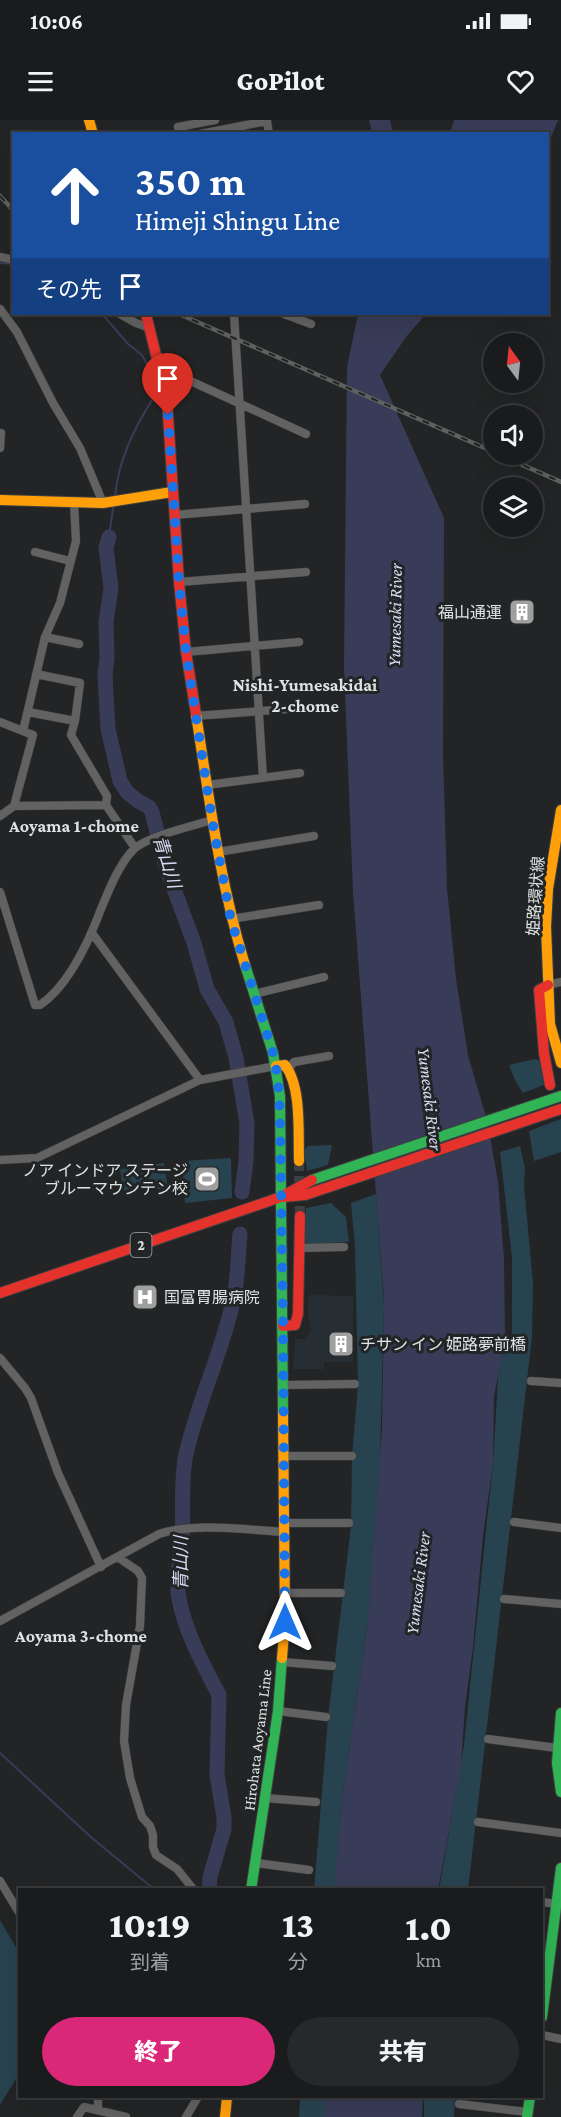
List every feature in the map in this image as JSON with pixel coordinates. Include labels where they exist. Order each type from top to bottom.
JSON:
[{"type":"main road","name":"Hirohata Aoyama Line","points":[[146,315],[160,367],[168,415],[172,492],[186,652],[212,820],[231,920],[276,1066],[280,1096],[285,1593],[278,1711],[251,1888]]},
{"type":"main road","points":[[0,500],[103,503],[172,492]]},
{"type":"main road","name":"姫路環状線","points":[[561,810],[548,889],[546,927],[550,1024],[561,1063]]},
{"type":"main road","points":[[548,985],[539,990],[544,1053],[550,1085]]},
{"type":"main road","points":[[276,1066],[285,1065],[289,1068],[296,1095],[299,1161]]},
{"type":"main road","name":"2","points":[[0,1293],[281,1197],[305,1182],[561,1096]]},
{"type":"main road","name":"2","points":[[281,1197],[305,1195],[341,1184],[561,1109]]},
{"type":"main road","points":[[283,1326],[295,1325],[298,1314],[300,1216]]},
{"type":"main road","points":[[561,1713],[557,1748],[557,1778],[561,1792]]},
{"type":"main road","points":[[543,2009],[561,1868]]},
{"type":"main road","points":[[225,2117],[226,2098]]},
{"type":"main road","points":[[528,2115],[530,2098]]},
{"type":"street","points":[[178,127],[215,120]]},
{"type":"street","points":[[210,132],[267,121],[269,132]]},
{"type":"street","points":[[0,309],[17,332],[80,448],[103,503]]},
{"type":"street","points":[[122,315],[150,328]]},
{"type":"street","points":[[234,315],[263,778]]},
{"type":"street","points":[[287,315],[311,324]]},
{"type":"street","points":[[160,367],[306,434]]},
{"type":"street","points":[[0,448],[1,433]]},
{"type":"street","points":[[23,731],[45,637],[60,603],[76,541],[74,503]]},
{"type":"street","points":[[174,515],[305,504]]},
{"type":"street","points":[[35,552],[70,561]]},
{"type":"street","points":[[179,582],[306,572]]},
{"type":"street","points":[[45,637],[79,644]]},
{"type":"street","points":[[186,652],[299,642]]},
{"type":"street","points":[[36,674],[80,683],[71,735],[107,796],[106,805],[135,848]]},
{"type":"street","points":[[195,716],[301,708]]},
{"type":"street","points":[[28,712],[75,721]]},
{"type":"street","points":[[0,722],[33,735],[14,806]]},
{"type":"street","points":[[207,785],[300,773]]},
{"type":"street","points":[[0,816],[14,806],[106,805]]},
{"type":"street","points":[[0,892],[35,1005],[40,1005],[59,988],[92,933],[110,889],[135,848],[154,838],[212,820]]},
{"type":"street","points":[[218,852],[314,836]]},
{"type":"street","points":[[231,920],[319,905]]},
{"type":"street","points":[[92,933],[200,1080]]},
{"type":"street","points":[[254,994],[324,977]]},
{"type":"street","points":[[548,985],[561,982]]},
{"type":"street","points":[[289,1068],[294,1062],[330,1056]]},
{"type":"street","points":[[0,1160],[37,1158],[200,1080],[276,1066]]},
{"type":"street","points":[[299,1248],[344,1247]]},
{"type":"street","points":[[0,1358],[31,1398],[58,1473],[101,1567]]},
{"type":"street","points":[[531,1381],[561,1383]]},
{"type":"street","points":[[284,1385],[355,1384]]},
{"type":"street","points":[[284,1456],[352,1456]]},
{"type":"street","points":[[514,1522],[561,1528]]},
{"type":"street","points":[[0,1621],[119,1558],[159,1534],[172,1530],[349,1523]]},
{"type":"street","points":[[119,1558],[138,1571],[142,1578],[140,1626],[126,1705],[124,1741],[130,1778],[142,1817],[150,1826],[156,1855],[177,1869],[192,1888]]},
{"type":"street","points":[[285,1593],[342,1593]]},
{"type":"street","points":[[504,1599],[561,1604]]},
{"type":"street","points":[[282,1662],[332,1666]]},
{"type":"street","points":[[278,1711],[326,1717]]},
{"type":"street","points":[[488,1739],[557,1748]]},
{"type":"street","points":[[265,1798],[316,1802]]},
{"type":"street","points":[[478,1822],[561,1833]]},
{"type":"street","points":[[256,1863],[309,1870]]},
{"type":"street","points":[[0,1881],[18,1911]]},
{"type":"street","points":[[543,1902],[556,1904]]},
{"type":"street","points":[[543,2035],[561,2038]]},
{"type":"street","points":[[98,2098],[98,2109]]},
{"type":"street","points":[[186,2117],[197,2098]]},
{"type":"street","points":[[459,2104],[528,2115]]},
{"type":"street","points":[[77,2117],[84,2107],[126,2117]]},
{"type":"shaded area","points":[[535,1059],[540,1061],[544,1085],[523,1093],[509,1065]]},
{"type":"shaded area","points":[[561,1119],[561,1152],[534,1161],[529,1131]]},
{"type":"shaded area","points":[[332,1145],[328,1165],[307,1171],[304,1150],[308,1146]]},
{"type":"shaded area","points":[[520,1146],[525,1168],[524,1186],[533,1283],[532,1337],[468,1888],[439,1888],[464,1745],[493,1463],[499,1362],[512,1337],[512,1258],[500,1152]]},
{"type":"shaded area","name":"ノア インドア ステージ ブルーマウンテン校","points":[[231,1158],[232,1198],[185,1203],[182,1161]]},
{"type":"shaded area","name":"ノア インドア ステージ ブルーマウンテン校","points":[[164,1163],[168,1189],[123,1190],[120,1169]]},
{"type":"shaded area","points":[[376,1194],[384,1305],[380,1461],[369,1615],[343,1792],[335,1888],[314,1888],[328,1718],[351,1526],[352,1456],[358,1386],[355,1247],[351,1203]]},
{"type":"shaded area","points":[[331,1203],[346,1217],[349,1242],[303,1244],[306,1208]]},
{"type":"shaded area","points":[[308,1295],[353,1296],[353,1362],[324,1362],[324,1369],[293,1369],[295,1339],[305,1339],[311,1331]]},
{"type":"shaded area","points":[[0,1920],[18,1951],[18,2076],[0,2105]]},
{"type":"shaded area","points":[[300,2098],[324,2098],[324,2117],[299,2117]]},
{"type":"shaded area","points":[[424,2098],[455,2098],[454,2117],[424,2117]]},
{"type":"water","points":[[369,120],[390,120],[393,132],[372,132]]},
{"type":"water","points":[[454,120],[558,120],[549,142],[549,132],[450,132]]},
{"type":"water","name":"Yumesaki River","points":[[358,315],[425,315],[406,337],[380,375],[444,518],[443,754],[447,888],[456,979],[468,1055],[488,1124],[498,1182],[504,1259],[505,1338],[494,1397],[493,1463],[483,1536],[461,1766],[438,1888],[334,1888],[343,1792],[368,1622],[382,1429],[384,1299],[353,892],[344,667],[347,367]]},
{"type":"water","points":[[324,2098],[423,2098],[422,2117],[324,2117]]},
{"type":"waterway","points":[[0,263],[12,264]]},
{"type":"waterway","points":[[103,315],[128,344],[142,355],[148,366],[154,397],[128,444],[115,496]]},
{"type":"waterway","points":[[109,537],[113,508]]},
{"type":"waterway","name":"青山川","points":[[109,537],[106,548],[111,588],[106,622],[105,676],[108,729],[120,781],[127,792],[149,807],[152,812],[166,867],[194,943],[207,989],[226,1022],[236,1058],[247,1123],[242,1192]]},
{"type":"waterway","name":"青山川","points":[[209,1888],[210,1877],[224,1829],[217,1774],[219,1695],[186,1624],[179,1599],[178,1577],[182,1540],[184,1465],[191,1434],[234,1297],[240,1234]]},
{"type":"waterway","points":[[0,1753],[92,1838],[153,1888]]},
{"type":"tunnel","points":[[299,1161],[300,1216]]},
{"type":"railway","points":[[0,196],[12,209]]},
{"type":"railway","points":[[181,315],[483,447]]},
{"type":"railway","points":[[523,465],[561,482]]},
{"type":"traffic: fast","points":[[245,965],[273,1053],[280,1096],[283,1413]]},
{"type":"traffic: fast","points":[[312,1180],[561,1096]]},
{"type":"traffic: fast","points":[[251,1888],[278,1711],[282,1658]]},
{"type":"traffic: fast","points":[[561,1713],[557,1763],[561,1792]]},
{"type":"traffic: fast","points":[[543,2009],[561,1868]]},
{"type":"traffic: fast","points":[[527,2117],[530,2098]]},
{"type":"traffic: slow","points":[[89,120],[92,132]]},
{"type":"traffic: slow","points":[[0,500],[103,503],[172,492]]},
{"type":"traffic: slow","points":[[196,714],[222,872],[245,965]]},
{"type":"traffic: slow","points":[[561,810],[548,889],[546,927],[550,1024],[561,1063]]},
{"type":"traffic: slow","points":[[276,1066],[285,1065],[294,1085],[298,1111],[299,1161]]},
{"type":"traffic: slow","points":[[282,1658],[285,1622],[283,1413]]},
{"type":"traffic: slow","points":[[225,2117],[227,2098]]},
{"type":"traffic: jam","points":[[146,315],[167,400],[179,582],[186,652],[196,714]]},
{"type":"traffic: jam","points":[[548,985],[539,990],[544,1053],[550,1085]]},
{"type":"traffic: jam","points":[[283,1197],[305,1195],[561,1109]]},
{"type":"traffic: jam","points":[[0,1293],[281,1197],[312,1180]]},
{"type":"traffic: jam","points":[[283,1326],[295,1325],[298,1314],[300,1216]]},
{"type":"place","name":"福山通運","points":[[522,612]]},
{"type":"place","name":"ノア インドア ステージ ブルーマウンテン校","points":[[207,1179]]},
{"type":"place","name":"国富胃腸病院","points":[[145,1297]]},
{"type":"place","name":"チサン イン 姫路夢前橋","points":[[341,1344]]},
{"type":"district","name":"Nishi-Yumesakidai 2-chome","points":[[305,695]]},
{"type":"district","name":"Aoyama 1-chome","points":[[74,826]]},
{"type":"district","name":"Aoyama 3-chome","points":[[81,1636]]},
{"type":"route","points":[[168,415],[186,652],[212,820],[231,920],[273,1053],[280,1096],[285,1622]]}]
